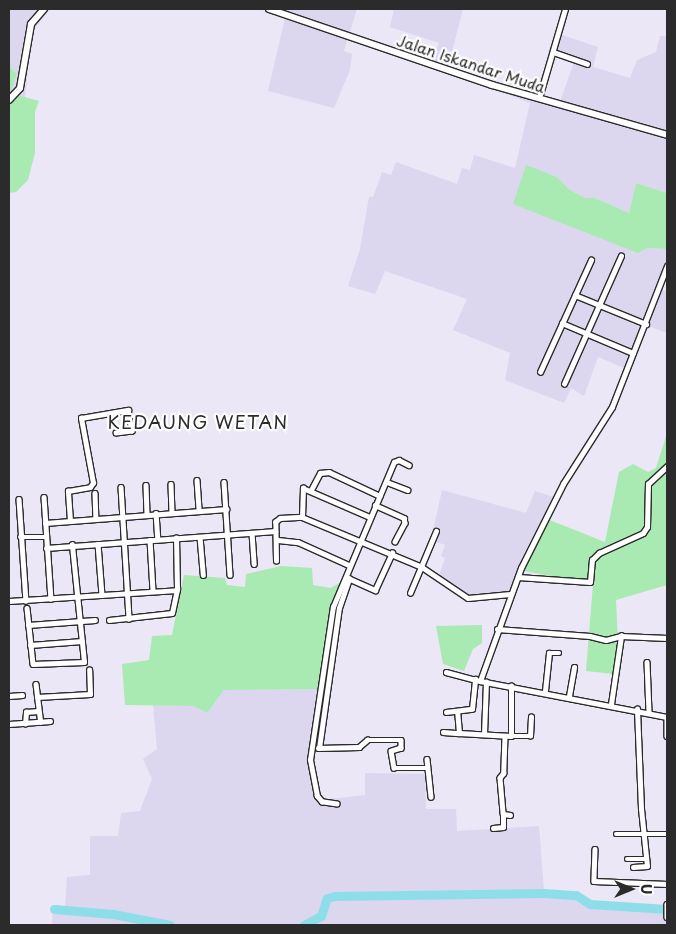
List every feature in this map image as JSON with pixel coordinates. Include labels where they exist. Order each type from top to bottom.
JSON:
[{"type":"street","points":[[9,100],[20,88],[31,24],[44,9]]},
{"type":"street","name":"Jalan Iskandar Muda","points":[[269,9],[539,98],[667,134]]},
{"type":"street","points":[[539,98],[565,9]]},
{"type":"street","points":[[553,52],[587,64]]},
{"type":"street","points":[[564,384],[589,334],[621,256]]},
{"type":"street","points":[[540,372],[591,260]]},
{"type":"street","points":[[446,712],[472,709],[510,594],[563,484],[610,409],[646,324],[667,266]]},
{"type":"street","points":[[660,288],[667,290]]},
{"type":"street","points":[[575,295],[646,324]]},
{"type":"street","points":[[562,322],[633,353]]},
{"type":"street","points":[[70,521],[68,491],[90,487],[93,483],[81,418],[128,410],[132,431],[116,433]]},
{"type":"street","points":[[319,748],[339,608],[349,565],[396,460],[409,465]]},
{"type":"street","points":[[518,577],[587,583],[591,579],[592,560],[599,553],[643,533],[647,527],[648,484],[667,466]]},
{"type":"street","points":[[311,490],[320,474],[330,472],[380,496]]},
{"type":"street","points":[[197,480],[199,511]]},
{"type":"street","points":[[224,482],[230,575]]},
{"type":"street","points":[[387,482],[408,490]]},
{"type":"street","points":[[171,484],[172,512]]},
{"type":"street","points":[[146,485],[147,514]]},
{"type":"street","points":[[121,488],[129,619]]},
{"type":"street","points":[[302,517],[301,490],[311,490],[370,517]]},
{"type":"street","points":[[95,493],[96,519]]},
{"type":"street","points":[[44,497],[45,537],[51,599]]},
{"type":"street","points":[[19,500],[20,537],[26,601]]},
{"type":"street","points":[[375,505],[404,518],[405,523],[395,542]]},
{"type":"street","points":[[45,522],[226,509]]},
{"type":"street","points":[[156,514],[158,539]]},
{"type":"street","points":[[276,561],[278,540],[275,532],[275,522],[280,518],[302,517],[422,567],[468,598],[510,594]]},
{"type":"street","points":[[410,593],[436,531]]},
{"type":"street","points":[[46,548],[275,532]]},
{"type":"street","points":[[252,533],[254,564]]},
{"type":"street","points":[[20,537],[45,537]]},
{"type":"street","points":[[200,537],[203,575]]},
{"type":"street","points":[[110,620],[171,615],[177,590],[176,538]]},
{"type":"street","points":[[150,540],[153,592]]},
{"type":"street","points":[[278,540],[298,542],[349,565]]},
{"type":"street","points":[[98,544],[102,595]]},
{"type":"street","points":[[27,608],[33,664],[84,663],[78,621],[72,546]]},
{"type":"street","points":[[347,578],[375,590],[392,553]]},
{"type":"street","points":[[338,804],[322,802],[317,796],[310,766],[333,607],[347,578]]},
{"type":"street","points":[[9,601],[177,590]]},
{"type":"street","points":[[28,625],[95,620]]},
{"type":"street","points":[[497,629],[606,640],[621,636],[667,638]]},
{"type":"street","points":[[611,704],[621,636]]},
{"type":"street","points":[[30,645],[82,641]]},
{"type":"street","points":[[545,691],[550,653],[559,652]]},
{"type":"street","points":[[647,662],[649,712]]},
{"type":"street","points":[[569,696],[574,667]]},
{"type":"street","points":[[37,697],[87,695],[91,691],[89,670]]},
{"type":"street","points":[[446,672],[480,681],[638,709],[667,717],[667,736]]},
{"type":"street","points":[[480,681],[484,734]]},
{"type":"street","points":[[36,684],[40,722]]},
{"type":"street","points":[[511,686],[511,736]]},
{"type":"street","points":[[9,696],[22,695]]},
{"type":"street","points":[[633,867],[647,866],[642,834],[638,709]]},
{"type":"street","points":[[25,724],[26,712],[38,711]]},
{"type":"street","points":[[457,712],[459,733]]},
{"type":"street","points":[[443,732],[530,736],[531,717]]},
{"type":"street","points":[[9,724],[50,721]]},
{"type":"street","points":[[493,828],[503,827],[500,778],[504,773],[505,736]]},
{"type":"street","points":[[311,749],[359,747],[367,740],[401,740],[401,748],[391,751],[394,768],[426,768]]},
{"type":"street","points":[[427,759],[426,768],[431,797]]},
{"type":"street","points":[[503,814],[510,815]]},
{"type":"street","points":[[616,834],[667,834]]},
{"type":"street","points":[[594,849],[594,881],[667,884]]},
{"type":"street","points":[[627,859],[646,858]]},
{"type":"shaded area","points":[[9,9],[49,9],[32,33],[25,97],[10,93],[17,74],[9,66]]},
{"type":"shaded area","points":[[259,9],[357,9],[344,51],[352,54],[350,70],[334,108],[268,91],[285,18]]},
{"type":"shaded area","points":[[394,9],[463,9],[448,67],[560,102],[574,62],[548,51],[556,33],[598,47],[593,67],[630,78],[637,60],[656,52],[660,36],[667,36],[667,193],[636,183],[629,213],[595,198],[585,198],[570,190],[557,177],[526,166],[647,248],[667,249],[667,269],[660,289],[667,292],[667,333],[648,326],[629,370],[598,357],[584,396],[571,388],[564,403],[505,380],[510,353],[453,330],[467,299],[385,271],[375,294],[348,286],[360,249],[369,197],[373,197],[382,172],[391,175],[396,162],[457,184],[462,168],[470,170],[474,155],[515,168],[530,103],[431,65],[439,43],[390,27]]},
{"type":"shaded area","points":[[442,490],[526,513],[535,491],[554,497],[525,551],[508,595],[463,599],[438,578],[445,558],[441,556],[445,545],[431,540]]},
{"type":"shaded area","points":[[323,689],[311,757],[321,800],[365,795],[365,773],[425,774],[426,809],[456,809],[457,831],[539,826],[544,891],[576,893],[587,905],[667,909],[667,925],[52,925],[53,907],[65,907],[67,877],[90,875],[90,836],[118,836],[121,813],[140,811],[152,779],[143,759],[157,749],[153,705],[193,706],[207,713],[224,690]]},
{"type":"green space","points":[[9,66],[17,74],[10,93],[39,101],[35,112],[35,153],[28,180],[16,192],[9,193]]},
{"type":"green space","points":[[526,165],[557,177],[570,190],[585,198],[595,198],[629,213],[636,183],[667,193],[667,249],[647,248],[638,253],[513,204]]},
{"type":"green space","points":[[667,433],[667,585],[616,600],[618,642],[614,674],[586,671],[593,584],[524,571],[547,519],[605,542],[619,472],[633,464],[648,472],[656,468]]},
{"type":"green space","points":[[281,566],[312,568],[313,585],[331,588],[346,579],[337,600],[323,689],[224,690],[207,713],[193,706],[125,705],[122,664],[149,660],[152,636],[172,635],[184,575],[225,578],[227,585],[245,587],[246,574]]},
{"type":"green space","points":[[482,625],[482,643],[473,649],[464,671],[443,664],[436,626]]},
{"type":"waterway","points":[[304,925],[321,916],[327,898],[335,896],[544,893],[576,895],[590,904],[667,909]]},
{"type":"waterway","points":[[54,909],[113,914],[170,925]]},
{"type":"district","name":"KEDAUNG WETAN","points":[[198,422]]}]
